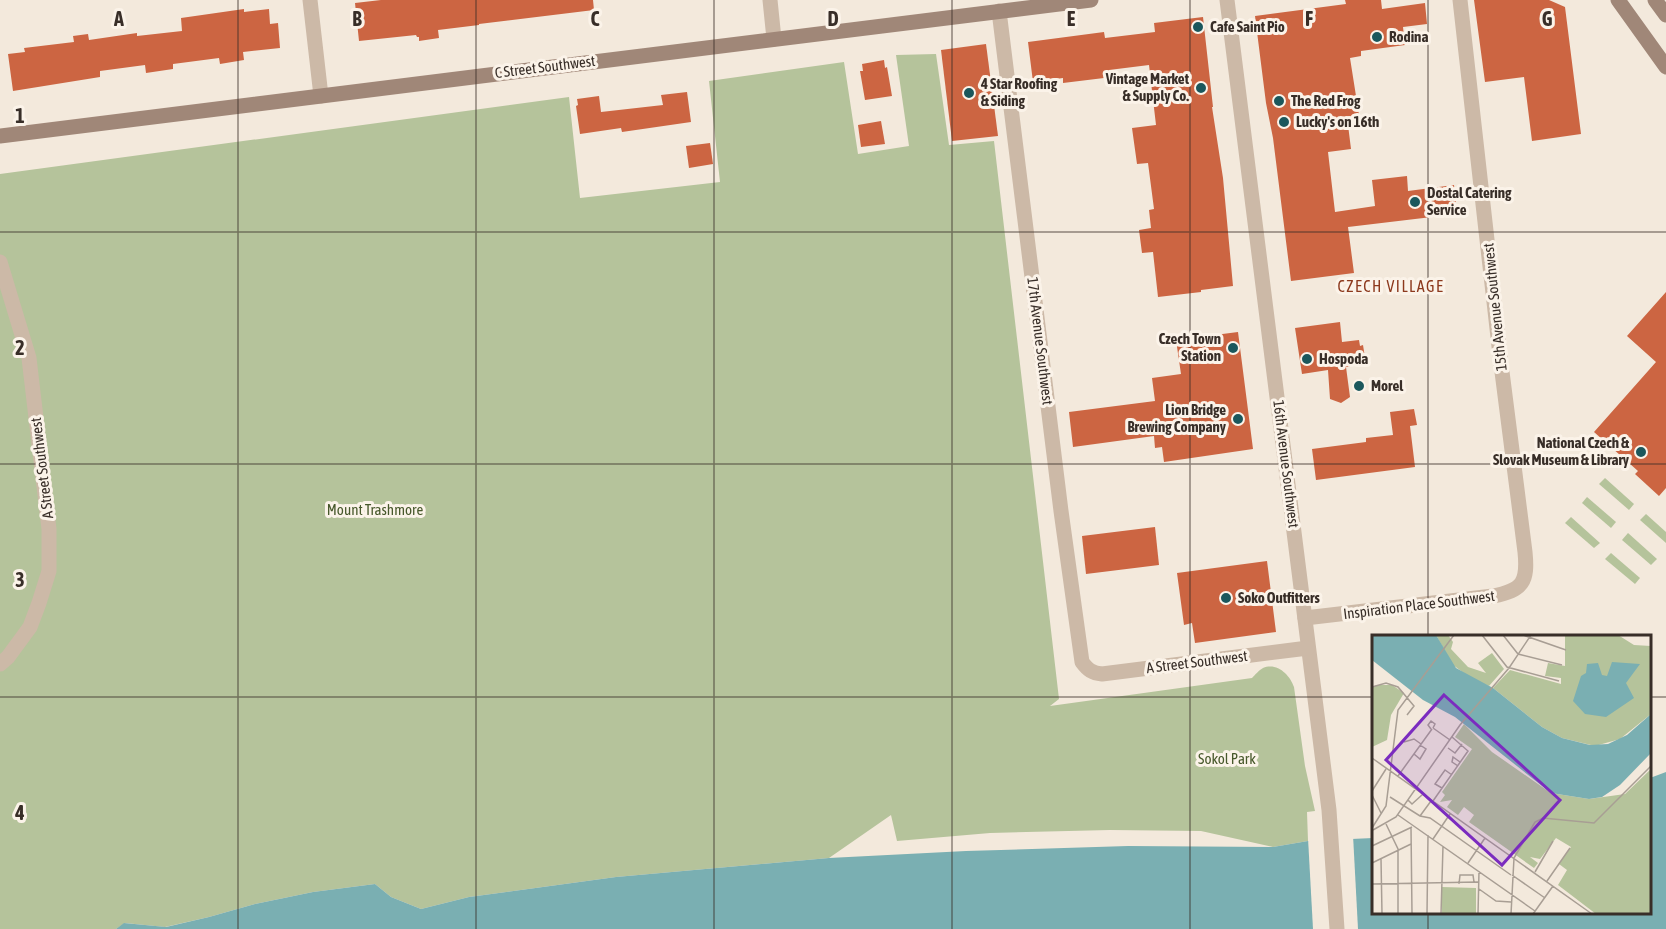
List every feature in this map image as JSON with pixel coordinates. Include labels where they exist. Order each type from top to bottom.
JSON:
[{"type":"main road","name":"C Street Southwest","points":[[0,135],[1091,0]]},
{"type":"main road","points":[[1618,0],[1666,67]]},
{"type":"main road","points":[[1654,0],[1666,15]]},
{"type":"street","points":[[310,0],[321,96]]},
{"type":"street","points":[[770,0],[774,39]]},
{"type":"street","name":"16th Avenue Southwest","points":[[1227,0],[1329,810],[1337,929]]},
{"type":"street","name":"15th Avenue Southwest","points":[[1460,0],[1501,364],[1525,552],[1525,577]]},
{"type":"street","name":"17th Avenue Southwest","points":[[999,11],[1062,522],[1080,653],[1087,669]]},
{"type":"street","name":"A Street Southwest","points":[[0,262],[29,358],[49,529],[49,571],[30,627],[8,657],[0,664]]},
{"type":"street","name":"Inspiration Place Southwest","points":[[1305,618],[1507,594],[1518,589],[1525,577]]},
{"type":"street","name":"A Street Southwest","points":[[1087,669],[1093,673],[1102,674],[1308,648]]},
{"type":"green space","name":"Mount Trashmore","points":[[936,54],[949,145],[994,141],[1059,699],[1050,706],[1252,678],[1263,668],[1278,668],[1286,674],[1294,687],[1305,766],[1315,811],[1307,812],[1308,841],[1273,847],[1201,831],[1110,830],[990,833],[897,841],[891,815],[829,858],[616,877],[469,897],[421,909],[391,897],[375,884],[313,892],[165,927],[125,923],[116,929],[0,929],[0,174],[569,97],[580,198],[720,182],[709,81],[844,62],[858,154],[909,146],[896,55]]},
{"type":"green space","points":[[1605,478],[1634,504],[1629,510],[1599,484]]},
{"type":"green space","points":[[1587,497],[1616,522],[1611,528],[1582,503]]},
{"type":"green space","points":[[1646,514],[1666,532],[1666,543],[1640,520]]},
{"type":"green space","points":[[1571,517],[1600,543],[1594,548],[1565,523]]},
{"type":"green space","points":[[1628,533],[1657,559],[1651,565],[1622,540]]},
{"type":"green space","points":[[1611,553],[1640,578],[1635,584],[1605,559]]},
{"type":"water","points":[[1666,772],[1666,929],[116,929],[124,923],[166,927],[313,892],[375,884],[391,897],[421,909],[469,897],[616,877],[829,858],[1128,846],[1273,847],[1308,841],[1372,838],[1372,914],[1651,914],[1651,778]]},
{"type":"pier","points":[[1353,835],[1358,929],[1313,929],[1308,838]]},
{"type":"building","points":[[381,0],[593,0],[594,10],[438,30],[439,38],[419,41],[416,35],[359,41],[355,3]]},
{"type":"building","points":[[1345,0],[1381,0],[1382,9],[1425,3],[1427,24],[1403,27],[1405,45],[1361,51],[1361,56],[1350,58],[1359,115],[1347,117],[1351,149],[1328,152],[1335,212],[1375,206],[1372,180],[1407,176],[1408,191],[1454,185],[1457,214],[1348,227],[1354,273],[1291,281],[1255,16],[1346,4]]},
{"type":"building","points":[[1474,0],[1549,0],[1565,7],[1581,134],[1532,141],[1524,77],[1485,82]]},
{"type":"building","points":[[244,9],[244,12],[269,9],[270,24],[278,23],[280,48],[243,52],[244,60],[220,64],[219,58],[173,64],[173,69],[146,73],[145,65],[100,71],[100,77],[13,91],[8,54],[25,52],[24,48],[74,42],[73,36],[88,34],[89,40],[137,33],[137,36],[182,31],[181,18]]},
{"type":"building","points":[[1203,17],[1212,107],[1223,178],[1233,286],[1158,297],[1153,252],[1142,253],[1139,230],[1151,228],[1149,210],[1154,209],[1148,163],[1137,164],[1132,128],[1156,125],[1149,65],[1109,70],[1109,73],[1103,74],[1104,78],[1063,83],[1063,78],[1033,82],[1028,42],[1104,32],[1105,38],[1155,32],[1154,23]]},
{"type":"building","name":"4 Star Roofing & Siding","points":[[986,44],[998,136],[952,141],[941,50]]},
{"type":"building","points":[[884,60],[892,96],[865,100],[860,71],[863,71],[862,64]]},
{"type":"building","points":[[687,92],[691,122],[622,132],[621,128],[580,134],[577,99],[599,96],[601,112],[663,105],[661,95]]},
{"type":"building","points":[[881,121],[885,144],[861,147],[858,125]]},
{"type":"building","points":[[710,143],[713,164],[689,168],[686,146]]},
{"type":"building","name":"National Czech & Slovak Museum & Library","points":[[1666,292],[1666,488],[1659,496],[1635,474],[1638,471],[1594,432],[1656,362],[1627,336]]},
{"type":"building","points":[[1340,322],[1342,342],[1359,340],[1360,346],[1363,345],[1366,364],[1346,367],[1350,397],[1341,403],[1330,399],[1328,370],[1302,374],[1295,328]]},
{"type":"building","points":[[1238,332],[1253,449],[1164,462],[1162,447],[1155,448],[1154,436],[1073,447],[1069,412],[1155,401],[1152,378],[1181,374],[1176,340]]},
{"type":"building","points":[[1414,409],[1417,425],[1410,426],[1415,467],[1316,480],[1312,449],[1366,442],[1366,438],[1393,435],[1390,412]]},
{"type":"building","points":[[1155,527],[1159,565],[1086,574],[1082,536]]},
{"type":"building","name":"Soko Outfitters","points":[[1267,561],[1276,632],[1195,643],[1192,623],[1184,625],[1177,573]]},
{"type":"place","name":"Cafe Saint Pio","points":[[1198,27]]},
{"type":"place","name":"Rodina","points":[[1377,37]]},
{"type":"place","name":"Vintage Market & Supply Co.","points":[[1201,88]]},
{"type":"place","name":"4 Star Roofing & Siding","points":[[969,93]]},
{"type":"place","name":"The Red Frog","points":[[1279,101]]},
{"type":"place","name":"Lucky's on 16th","points":[[1284,122]]},
{"type":"place","name":"Dostal Catering Service","points":[[1415,202]]},
{"type":"place","name":"Czech Town Station","points":[[1233,348]]},
{"type":"place","name":"Hospoda","points":[[1307,359]]},
{"type":"place","name":"Morel","points":[[1359,386]]},
{"type":"place","name":"Lion Bridge Brewing Company","points":[[1238,419]]},
{"type":"place","name":"National Czech & Slovak Museum & Library","points":[[1641,452]]},
{"type":"place","name":"Soko Outfitters","points":[[1226,598]]},
{"type":"district","name":"CZECH VILLAGE","points":[[1391,286]]},
{"type":"park label","name":"Sokol Park","points":[[1227,759]]}]
